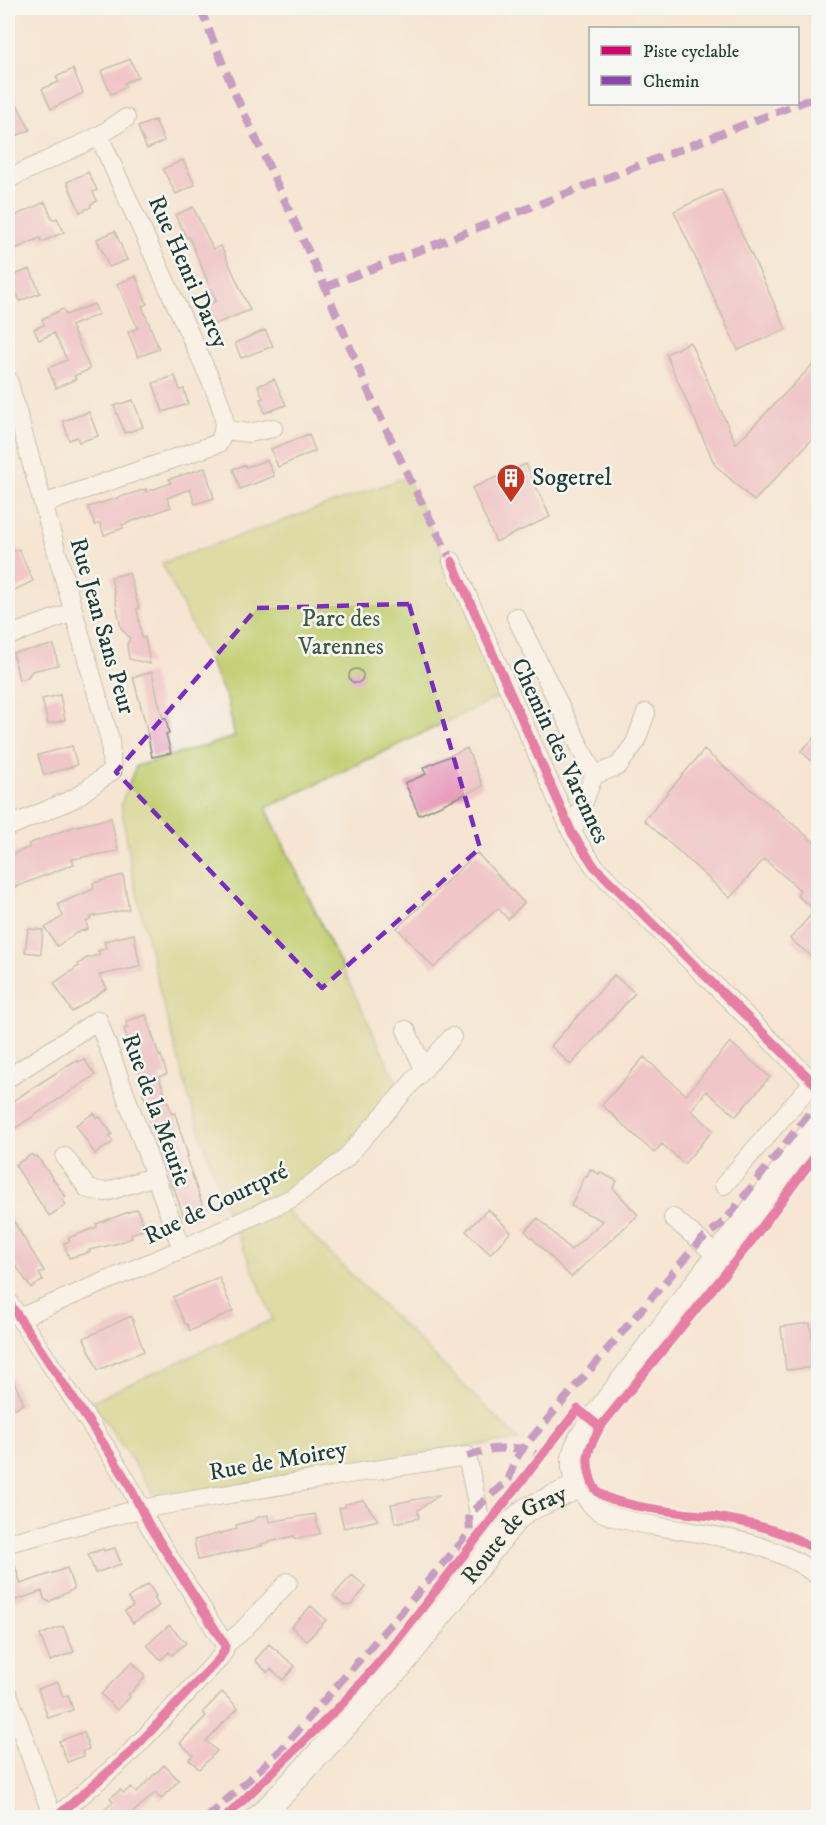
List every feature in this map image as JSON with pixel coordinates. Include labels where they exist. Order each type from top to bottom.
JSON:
[{"type":"main road","name":"Route de Gray","points":[[258,1818],[402,1664],[513,1522],[526,1510],[579,1486],[574,1476],[573,1463],[577,1443],[592,1420],[819,1124]]},
{"type":"street","points":[[8,179],[99,136],[126,118]]},
{"type":"street","name":"Rue Henri Darcy","points":[[99,136],[211,381],[224,414],[225,430]]},
{"type":"street","name":"Rue Jean Sans Peur","points":[[8,380],[110,740],[112,771],[75,798],[8,827]]},
{"type":"street","points":[[43,504],[219,443],[225,430],[249,433],[273,428]]},
{"type":"street","name":"Chemin des Varennes","points":[[452,561],[572,833],[594,866],[816,1085]]},
{"type":"street","points":[[8,636],[74,612]]},
{"type":"street","points":[[516,617],[594,775],[572,833]]},
{"type":"street","points":[[594,775],[618,766],[635,743],[646,713]]},
{"type":"street","name":"Rue de la Meurie","points":[[8,1078],[98,1020],[182,1249]]},
{"type":"street","points":[[406,1030],[424,1069]]},
{"type":"street","name":"Rue de Courtpré","points":[[19,1318],[182,1249],[292,1198],[344,1160],[452,1038]]},
{"type":"street","points":[[724,1185],[816,1085]]},
{"type":"street","points":[[65,1157],[88,1189],[106,1192],[155,1176]]},
{"type":"street","points":[[673,1218],[718,1256]]},
{"type":"street","points":[[8,1301],[111,1455],[128,1483],[148,1525],[225,1645],[224,1652],[219,1659],[129,1754],[54,1818],[8,1694]]},
{"type":"street","name":"Rue de Moirey","points":[[8,1543],[140,1509],[466,1456],[483,1532],[494,1545]]},
{"type":"street","points":[[579,1486],[587,1500],[599,1511],[641,1524],[749,1543],[783,1555],[819,1576]]},
{"type":"street","points":[[225,1645],[241,1632],[288,1582]]},
{"type":"highlighted area","points":[[409,604],[480,848],[322,988],[116,772],[257,608]]},
{"type":"green space","name":"Parc des Varennes","points":[[407,477],[507,693],[266,808],[399,1087],[339,1153],[282,1198],[289,1213],[519,1440],[381,1459],[161,1498],[155,1495],[92,1401],[273,1319],[228,1215],[189,1098],[159,988],[132,873],[121,804],[136,766],[235,737],[227,699],[162,563]]},
{"type":"building","points":[[130,59],[138,77],[124,83],[126,87],[111,94],[101,71]]},
{"type":"building","points":[[73,69],[83,93],[51,109],[42,89],[59,82],[56,77]]},
{"type":"building","points":[[17,104],[30,130],[12,138],[8,128],[8,109]]},
{"type":"building","points":[[155,120],[164,141],[147,149],[138,127]]},
{"type":"building","points":[[183,160],[195,185],[176,194],[163,169]]},
{"type":"building","points":[[88,172],[97,190],[93,192],[97,201],[80,212],[67,182]]},
{"type":"building","points":[[721,189],[786,329],[738,350],[674,211]]},
{"type":"building","points":[[45,202],[53,220],[57,218],[64,232],[42,242],[40,238],[8,252],[8,219]]},
{"type":"building","points":[[193,207],[213,249],[221,246],[250,310],[210,326],[202,307],[216,301],[189,237],[187,238],[175,215]]},
{"type":"building","points":[[115,231],[127,260],[109,267],[97,239]]},
{"type":"building","points":[[30,269],[40,293],[20,301],[12,276]]},
{"type":"building","points":[[136,276],[147,304],[142,306],[159,349],[138,357],[128,332],[138,328],[117,284]]},
{"type":"building","points":[[94,304],[99,314],[71,326],[90,369],[74,376],[76,379],[56,388],[48,368],[67,360],[54,333],[39,340],[34,329],[44,325],[42,319],[63,309],[66,315]]},
{"type":"building","points":[[265,330],[273,346],[241,358],[235,343]]},
{"type":"building","points":[[690,342],[736,444],[819,358],[819,432],[754,501],[715,465],[666,354]]},
{"type":"building","points":[[175,376],[180,390],[184,389],[188,404],[163,412],[153,383]]},
{"type":"building","points":[[274,379],[286,405],[265,413],[260,399],[263,398],[258,386]]},
{"type":"building","points":[[133,400],[143,427],[125,433],[114,406]]},
{"type":"building","points":[[89,412],[98,436],[79,442],[77,437],[69,440],[63,421]]},
{"type":"building","points":[[309,434],[315,451],[278,467],[271,449]]},
{"type":"building","points":[[267,460],[274,476],[240,489],[233,469]]},
{"type":"building","name":"Sogetrel","points":[[526,464],[550,517],[496,542],[472,488]]},
{"type":"building","points":[[205,468],[214,498],[195,504],[190,489],[167,498],[171,507],[122,525],[123,528],[104,535],[100,523],[95,525],[88,507],[146,489],[146,492],[171,483],[169,479]]},
{"type":"building","points":[[19,549],[33,581],[11,592],[8,584],[8,554]]},
{"type":"building","points":[[129,573],[139,608],[137,609],[142,638],[145,637],[150,664],[129,659],[127,645],[130,638],[121,628],[111,577]]},
{"type":"building","points":[[54,645],[58,665],[32,671],[27,678],[19,680],[13,653]]},
{"type":"building","points":[[356,669],[361,671],[363,676],[361,681],[356,683],[351,681],[349,676],[351,671]]},
{"type":"building","points":[[152,672],[163,718],[166,718],[169,734],[166,734],[171,753],[152,757],[133,677]]},
{"type":"building","points":[[60,695],[65,720],[48,724],[42,699]]},
{"type":"building","points":[[819,733],[819,768],[801,751]]},
{"type":"building","points":[[72,746],[77,765],[44,775],[38,755]]},
{"type":"building","points":[[467,748],[483,786],[419,815],[405,783],[426,774],[423,768]]},
{"type":"building","points":[[704,750],[819,846],[819,962],[790,939],[815,910],[797,895],[800,890],[764,859],[730,898],[644,820]]},
{"type":"building","points":[[111,818],[118,851],[72,859],[74,864],[8,890],[8,856],[30,847],[28,844],[73,827]]},
{"type":"building","points":[[477,853],[524,903],[508,919],[498,908],[434,968],[397,928]]},
{"type":"building","points":[[123,875],[129,909],[90,917],[91,919],[86,922],[88,929],[76,933],[57,946],[45,928],[63,916],[58,904],[94,889],[93,883]]},
{"type":"building","points":[[28,929],[43,930],[41,954],[25,952]]},
{"type":"building","points":[[134,934],[140,967],[99,975],[107,988],[72,1012],[54,983],[87,958],[100,955],[98,951],[106,948],[104,941]]},
{"type":"building","points":[[614,975],[635,993],[571,1065],[551,1046]]},
{"type":"building","points":[[146,1015],[167,1074],[159,1077],[172,1114],[175,1113],[188,1156],[186,1157],[203,1207],[199,1209],[201,1216],[187,1220],[185,1214],[183,1215],[173,1185],[171,1186],[142,1092],[146,1090],[124,1029],[128,1028],[126,1021]]},
{"type":"building","points":[[730,1042],[770,1077],[736,1116],[706,1091],[691,1110],[713,1130],[684,1164],[662,1144],[654,1153],[602,1105],[644,1057],[686,1095]]},
{"type":"building","points":[[84,1059],[95,1075],[8,1133],[8,1104],[76,1060],[78,1062]]},
{"type":"building","points":[[94,1113],[97,1118],[100,1117],[112,1134],[109,1136],[113,1142],[95,1154],[76,1125]]},
{"type":"building","points":[[32,1154],[34,1157],[37,1156],[66,1197],[62,1199],[66,1205],[49,1216],[15,1165]]},
{"type":"building","points":[[590,1169],[617,1181],[613,1188],[638,1215],[571,1277],[525,1231],[538,1218],[571,1250],[603,1221],[571,1206]]},
{"type":"building","points":[[137,1209],[145,1229],[131,1234],[132,1238],[69,1258],[64,1243],[70,1241],[68,1238],[97,1227],[96,1224]]},
{"type":"building","points":[[488,1209],[511,1232],[490,1254],[466,1231]]},
{"type":"building","points":[[8,1212],[44,1271],[39,1274],[43,1280],[31,1288],[8,1254]]},
{"type":"building","points":[[219,1277],[233,1311],[190,1331],[173,1297]]},
{"type":"building","points":[[131,1316],[144,1351],[98,1370],[84,1338]]},
{"type":"building","points":[[810,1323],[816,1367],[786,1370],[781,1327]]},
{"type":"building","points":[[8,1368],[24,1404],[8,1411]]},
{"type":"building","points":[[440,1495],[418,1510],[419,1518],[395,1523],[391,1504]]},
{"type":"building","points":[[363,1500],[378,1520],[344,1528],[339,1508],[345,1507],[345,1504]]},
{"type":"building","points":[[315,1514],[320,1534],[295,1539],[294,1536],[261,1544],[262,1546],[198,1560],[194,1540],[237,1529],[236,1525],[268,1515],[269,1522]]},
{"type":"building","points":[[115,1548],[121,1564],[95,1573],[88,1554]]},
{"type":"building","points":[[8,1554],[11,1554],[21,1584],[67,1568],[74,1589],[49,1602],[44,1599],[42,1591],[8,1603]]},
{"type":"building","points":[[352,1575],[366,1587],[351,1605],[344,1605],[333,1596]]},
{"type":"building","points":[[148,1584],[159,1606],[133,1623],[125,1611],[133,1606],[128,1598]]},
{"type":"building","points":[[311,1606],[326,1620],[307,1641],[291,1627]]},
{"type":"building","points":[[169,1625],[186,1643],[172,1655],[169,1652],[161,1660],[147,1645]]},
{"type":"building","points":[[63,1626],[74,1652],[50,1661],[40,1635]]},
{"type":"building","points":[[269,1644],[295,1666],[283,1680],[271,1669],[267,1672],[255,1660]]},
{"type":"building","points":[[132,1662],[144,1674],[144,1679],[117,1710],[101,1694]]},
{"type":"building","points":[[58,1682],[63,1697],[68,1695],[73,1710],[48,1718],[38,1689]]},
{"type":"building","points":[[222,1692],[238,1708],[206,1741],[217,1751],[199,1769],[189,1759],[193,1755],[180,1743],[206,1716],[203,1712]]},
{"type":"building","points":[[84,1732],[89,1749],[82,1751],[84,1756],[67,1762],[59,1741]]},
{"type":"building","points":[[164,1765],[179,1780],[161,1799],[155,1793],[127,1818],[96,1818],[113,1802],[110,1798],[120,1790],[124,1793],[131,1787],[136,1793]]},
{"type":"marked path","points":[[200,8],[236,96],[325,287],[370,395],[452,561]]},
{"type":"marked path","points":[[799,103],[818,96]]},
{"type":"marked path","points":[[325,287],[795,105]]},
{"type":"marked path","points":[[207,1818],[281,1750],[470,1533],[469,1514],[509,1479],[514,1462],[523,1448],[700,1241],[725,1221],[818,1102]]},
{"type":"marked path","points":[[467,1456],[492,1449],[523,1448],[541,1457]]},
{"type":"cycle path","points":[[452,561],[572,833],[594,866],[818,1087]]},
{"type":"cycle path","points":[[600,1427],[750,1243],[818,1152]]},
{"type":"cycle path","points":[[8,1301],[111,1455],[149,1525],[225,1645],[219,1659],[129,1754],[55,1818]]},
{"type":"cycle path","points":[[225,1818],[343,1703],[387,1653],[578,1409],[600,1427],[588,1457],[591,1481],[598,1492],[619,1502],[752,1524],[779,1532],[818,1551]]},
{"type":"place","name":"Sogetrel","points":[[511,504]]}]
